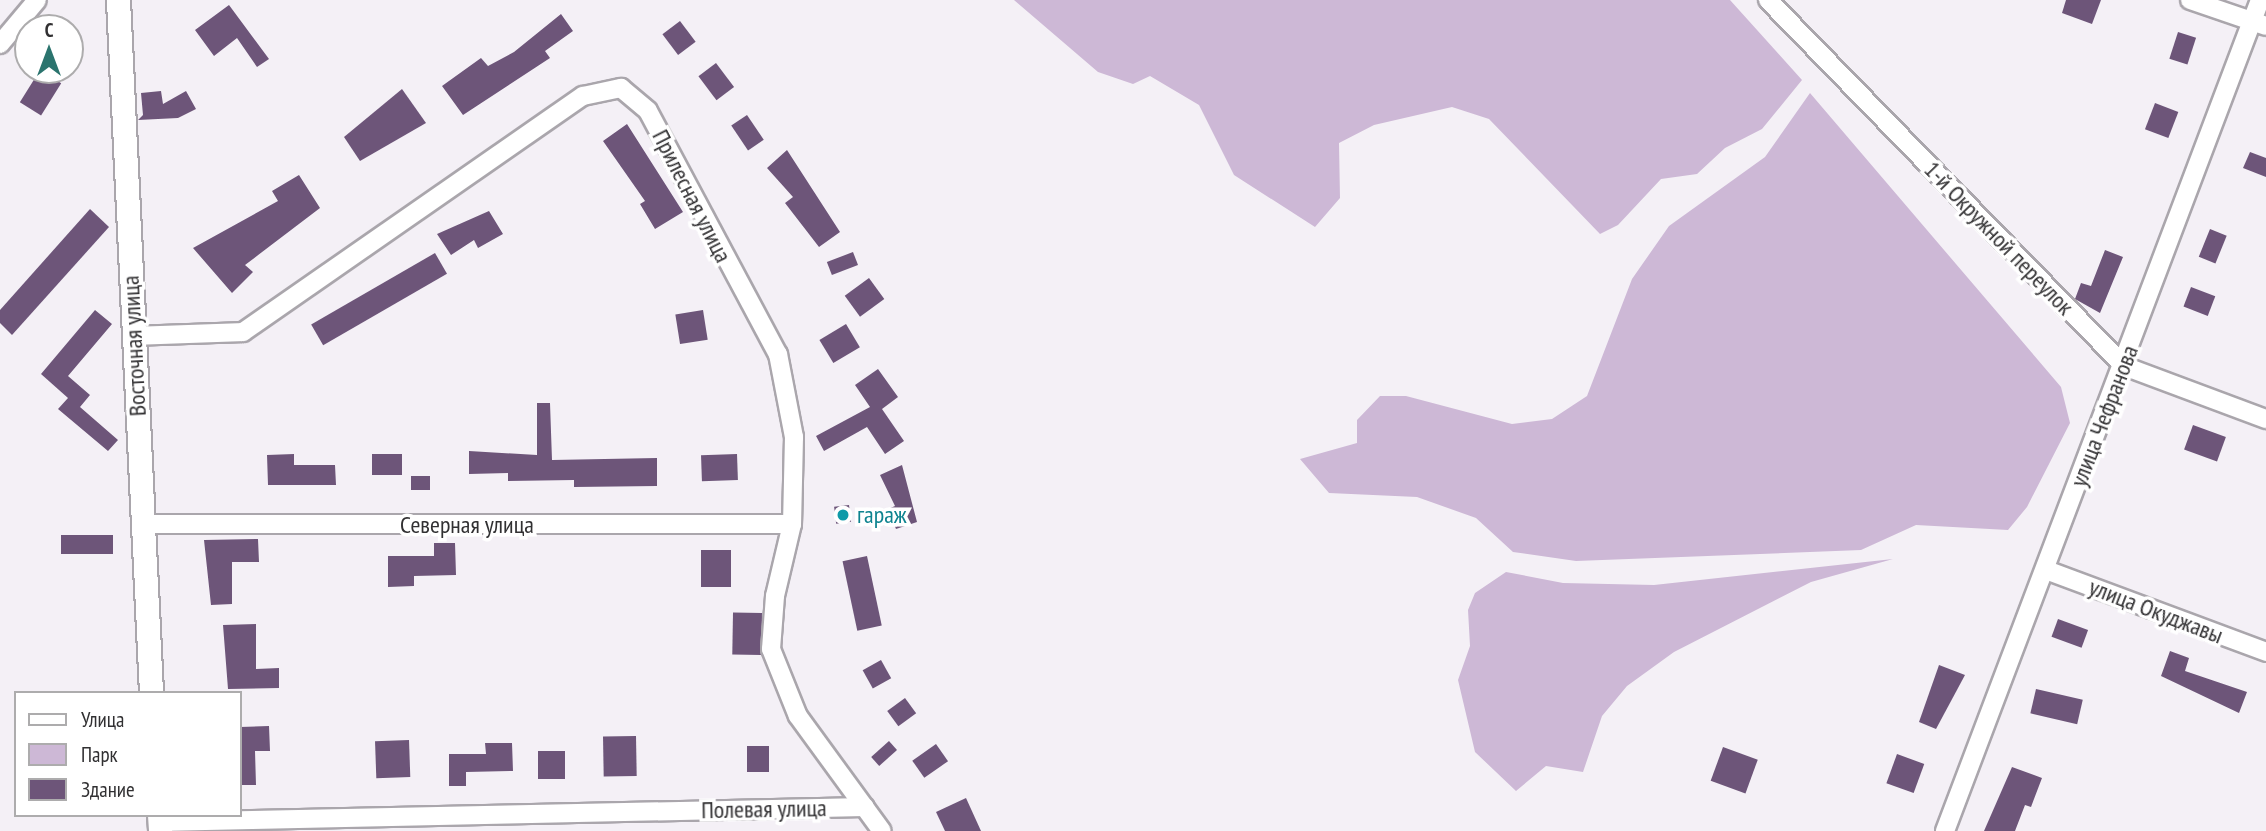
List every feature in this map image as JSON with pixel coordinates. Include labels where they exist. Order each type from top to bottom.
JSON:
[{"type":"street","points":[[0,44],[37,0]]},
{"type":"street","name":"Восточная улица","points":[[118,0],[151,691]]},
{"type":"street","name":"1-й Окружной переулок","points":[[1768,0],[2123,366],[2266,419]]},
{"type":"street","points":[[2190,0],[2259,23]]},
{"type":"street","name":"улица Чефранова","points":[[1945,831],[2123,366],[2259,23],[2260,0]]},
{"type":"street","name":"Прилесная улица","points":[[134,336],[243,332],[583,96],[621,88],[648,111],[778,354],[794,436],[792,524],[775,596],[771,649],[798,716],[882,831]]},
{"type":"street","name":"Северная улица","points":[[143,524],[792,524]]},
{"type":"street","name":"улица Окуджавы","points":[[2046,570],[2266,652]]},
{"type":"street","name":"Полевая улица","points":[[159,823],[865,807]]},
{"type":"green space","points":[[1014,0],[1730,0],[1802,80],[1762,129],[1725,148],[1697,174],[1661,179],[1618,225],[1600,234],[1489,119],[1452,107],[1374,125],[1339,143],[1340,198],[1315,227],[1234,175],[1199,105],[1150,76],[1133,84],[1098,72]]},
{"type":"green space","points":[[1810,93],[2061,387],[2070,423],[2027,507],[2008,530],[1916,525],[1861,550],[1576,561],[1513,552],[1476,518],[1417,497],[1329,493],[1300,459],[1357,443],[1357,420],[1380,396],[1406,396],[1512,424],[1552,419],[1587,396],[1632,279],[1669,226],[1765,157]]},
{"type":"green space","points":[[1893,559],[1811,582],[1674,652],[1627,686],[1602,716],[1583,772],[1546,766],[1516,791],[1475,752],[1458,680],[1470,646],[1468,610],[1475,593],[1506,572],[1563,583],[1654,585]]},
{"type":"building","points":[[2066,0],[2101,0],[2092,24],[2062,13]]},
{"type":"building","points":[[229,5],[269,59],[257,67],[237,38],[214,56],[195,30]]},
{"type":"building","points":[[561,14],[573,31],[545,51],[550,58],[463,115],[442,86],[481,58],[488,66],[514,52]]},
{"type":"building","points":[[680,21],[696,42],[678,55],[662,34]]},
{"type":"building","points":[[2178,32],[2196,38],[2187,65],[2169,59]]},
{"type":"building","points":[[716,63],[734,87],[716,100],[698,76]]},
{"type":"building","points":[[31,84],[61,84],[41,115],[20,102]]},
{"type":"building","points":[[402,89],[426,123],[360,161],[344,137]]},
{"type":"building","points":[[161,91],[163,104],[186,91],[196,109],[178,118],[138,120],[143,115],[141,93]]},
{"type":"building","points":[[2155,103],[2178,112],[2168,138],[2145,129]]},
{"type":"building","points":[[747,115],[764,140],[748,150],[731,126]]},
{"type":"building","points":[[627,124],[683,212],[655,229],[640,204],[645,201],[603,141]]},
{"type":"building","points":[[787,150],[840,232],[819,247],[785,203],[793,197],[767,168]]},
{"type":"building","points":[[2250,152],[2266,158],[2266,177],[2243,168]]},
{"type":"building","points":[[299,175],[320,208],[245,265],[253,272],[232,293],[193,248],[278,201],[272,191]]},
{"type":"building","points":[[90,209],[109,227],[12,335],[0,323],[0,310]]},
{"type":"building","points":[[489,211],[503,234],[478,248],[474,240],[451,255],[437,234]]},
{"type":"building","points":[[2210,229],[2227,236],[2215,264],[2199,257]]},
{"type":"building","points":[[2105,250],[2123,257],[2100,313],[2075,299],[2081,283],[2091,286]]},
{"type":"building","points":[[853,252],[858,265],[832,275],[827,262]]},
{"type":"building","points":[[435,253],[447,274],[323,345],[311,325]]},
{"type":"building","points":[[869,278],[884,299],[860,317],[845,296]]},
{"type":"building","points":[[2191,287],[2215,296],[2208,316],[2183,307]]},
{"type":"building","points":[[95,310],[112,324],[68,376],[90,395],[80,407],[118,440],[108,451],[58,409],[68,398],[41,374]]},
{"type":"building","points":[[703,310],[708,340],[680,344],[675,314]]},
{"type":"building","points":[[846,324],[860,347],[833,363],[819,340]]},
{"type":"building","points":[[878,369],[898,397],[882,409],[904,441],[885,454],[867,427],[824,451],[816,436],[870,407],[855,385]]},
{"type":"building","points":[[537,403],[550,403],[552,460],[657,458],[657,486],[574,487],[574,480],[508,481],[508,473],[469,474],[469,451],[537,455]]},
{"type":"building","points":[[2193,425],[2226,437],[2217,461],[2184,449]]},
{"type":"building","points":[[294,454],[294,465],[335,465],[336,485],[268,485],[267,455]]},
{"type":"building","points":[[372,454],[402,454],[402,475],[372,475]]},
{"type":"building","points":[[737,454],[738,480],[702,481],[701,455]]},
{"type":"building","points":[[902,465],[917,522],[896,529],[888,509],[895,506],[880,475]]},
{"type":"building","points":[[411,476],[430,476],[430,490],[411,490]]},
{"type":"building","name":"гараж","points":[[849,505],[851,522],[836,524],[834,507]]},
{"type":"building","points":[[61,535],[113,535],[113,554],[61,554]]},
{"type":"building","points":[[258,539],[259,562],[232,562],[232,604],[211,605],[204,540]]},
{"type":"building","points":[[434,543],[455,543],[456,575],[414,576],[414,586],[388,587],[388,556],[434,556]]},
{"type":"building","points":[[701,550],[731,550],[731,587],[701,587]]},
{"type":"building","points":[[867,556],[882,625],[857,631],[843,561]]},
{"type":"building","points":[[733,612],[762,613],[761,655],[732,654]]},
{"type":"building","points":[[2058,619],[2088,630],[2082,648],[2052,637]]},
{"type":"building","points":[[256,624],[256,669],[279,668],[279,688],[228,689],[223,625]]},
{"type":"building","points":[[2170,651],[2189,658],[2185,671],[2247,692],[2239,713],[2161,676]]},
{"type":"building","points":[[881,660],[891,678],[873,689],[863,670]]},
{"type":"building","points":[[1939,665],[1965,675],[1936,729],[1919,722]]},
{"type":"building","points":[[2036,689],[2083,700],[2077,724],[2030,713]]},
{"type":"building","points":[[905,698],[916,713],[898,726],[887,711]]},
{"type":"building","points":[[269,726],[270,751],[255,751],[256,785],[242,785],[242,727]]},
{"type":"building","points":[[636,736],[637,776],[604,777],[603,737]]},
{"type":"building","points":[[409,740],[410,777],[376,778],[375,741]]},
{"type":"building","points":[[889,741],[897,750],[879,766],[871,757]]},
{"type":"building","points":[[485,743],[512,743],[513,771],[466,772],[466,786],[449,786],[449,754],[486,754]]},
{"type":"building","points":[[936,744],[948,761],[924,778],[912,761]]},
{"type":"building","points":[[747,746],[769,746],[769,772],[747,772]]},
{"type":"building","points":[[1723,747],[1758,760],[1745,793],[1711,781]]},
{"type":"building","points":[[538,751],[565,751],[565,779],[538,779]]},
{"type":"building","points":[[1897,754],[1924,764],[1914,793],[1886,783]]},
{"type":"building","points":[[2012,767],[2042,778],[2031,807],[2025,805],[2015,831],[1984,831]]},
{"type":"building","points":[[966,798],[981,831],[945,831],[936,812]]},
{"type":"place","name":"гараж","points":[[843,515]]}]
